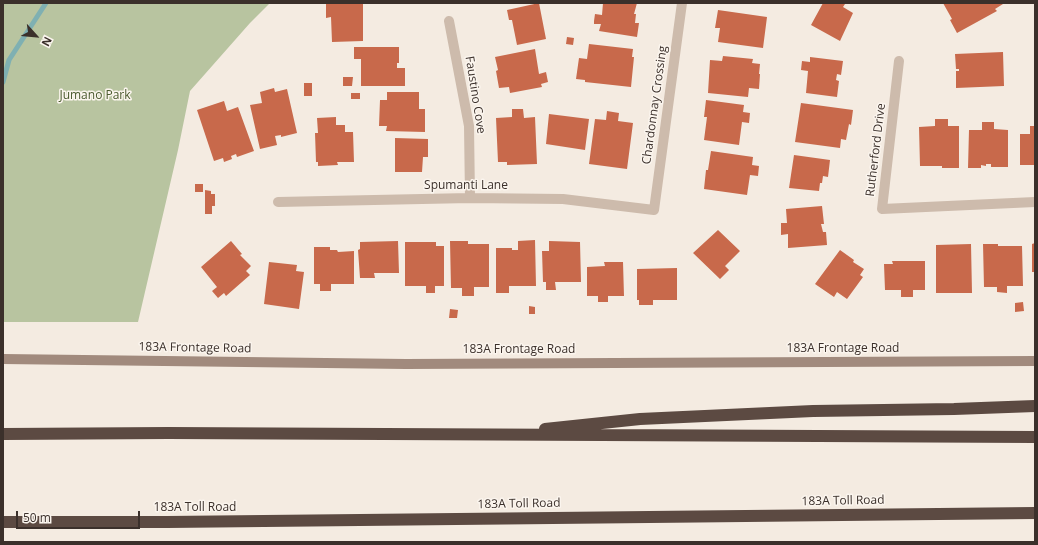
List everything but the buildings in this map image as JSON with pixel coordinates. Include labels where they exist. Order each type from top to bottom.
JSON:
[{"type":"highway","points":[[484,436],[640,419],[813,411],[1035,406]]},
{"type":"highway","points":[[3,434],[168,433],[484,436],[1035,437]]},
{"type":"highway","name":"183A Toll Road","points":[[3,522],[167,522],[1035,513]]},
{"type":"main road","name":"183A Frontage Road","points":[[3,359],[406,364],[1035,361]]},
{"type":"street","name":"Chardonnay Crossing","points":[[654,210],[682,3]]},
{"type":"street","name":"Faustino Cove","points":[[449,21],[468,126],[470,198]]},
{"type":"street","name":"Rutherford Drive","points":[[899,61],[882,209],[1035,202]]},
{"type":"street","name":"Spumanti Lane","points":[[278,202],[470,198],[563,199],[654,210]]},
{"type":"green space","name":"Jumano Park","points":[[3,3],[270,3],[250,23],[190,91],[178,150],[138,322],[3,322]]},
{"type":"waterway","points":[[3,82],[9,60],[46,3]]}]
